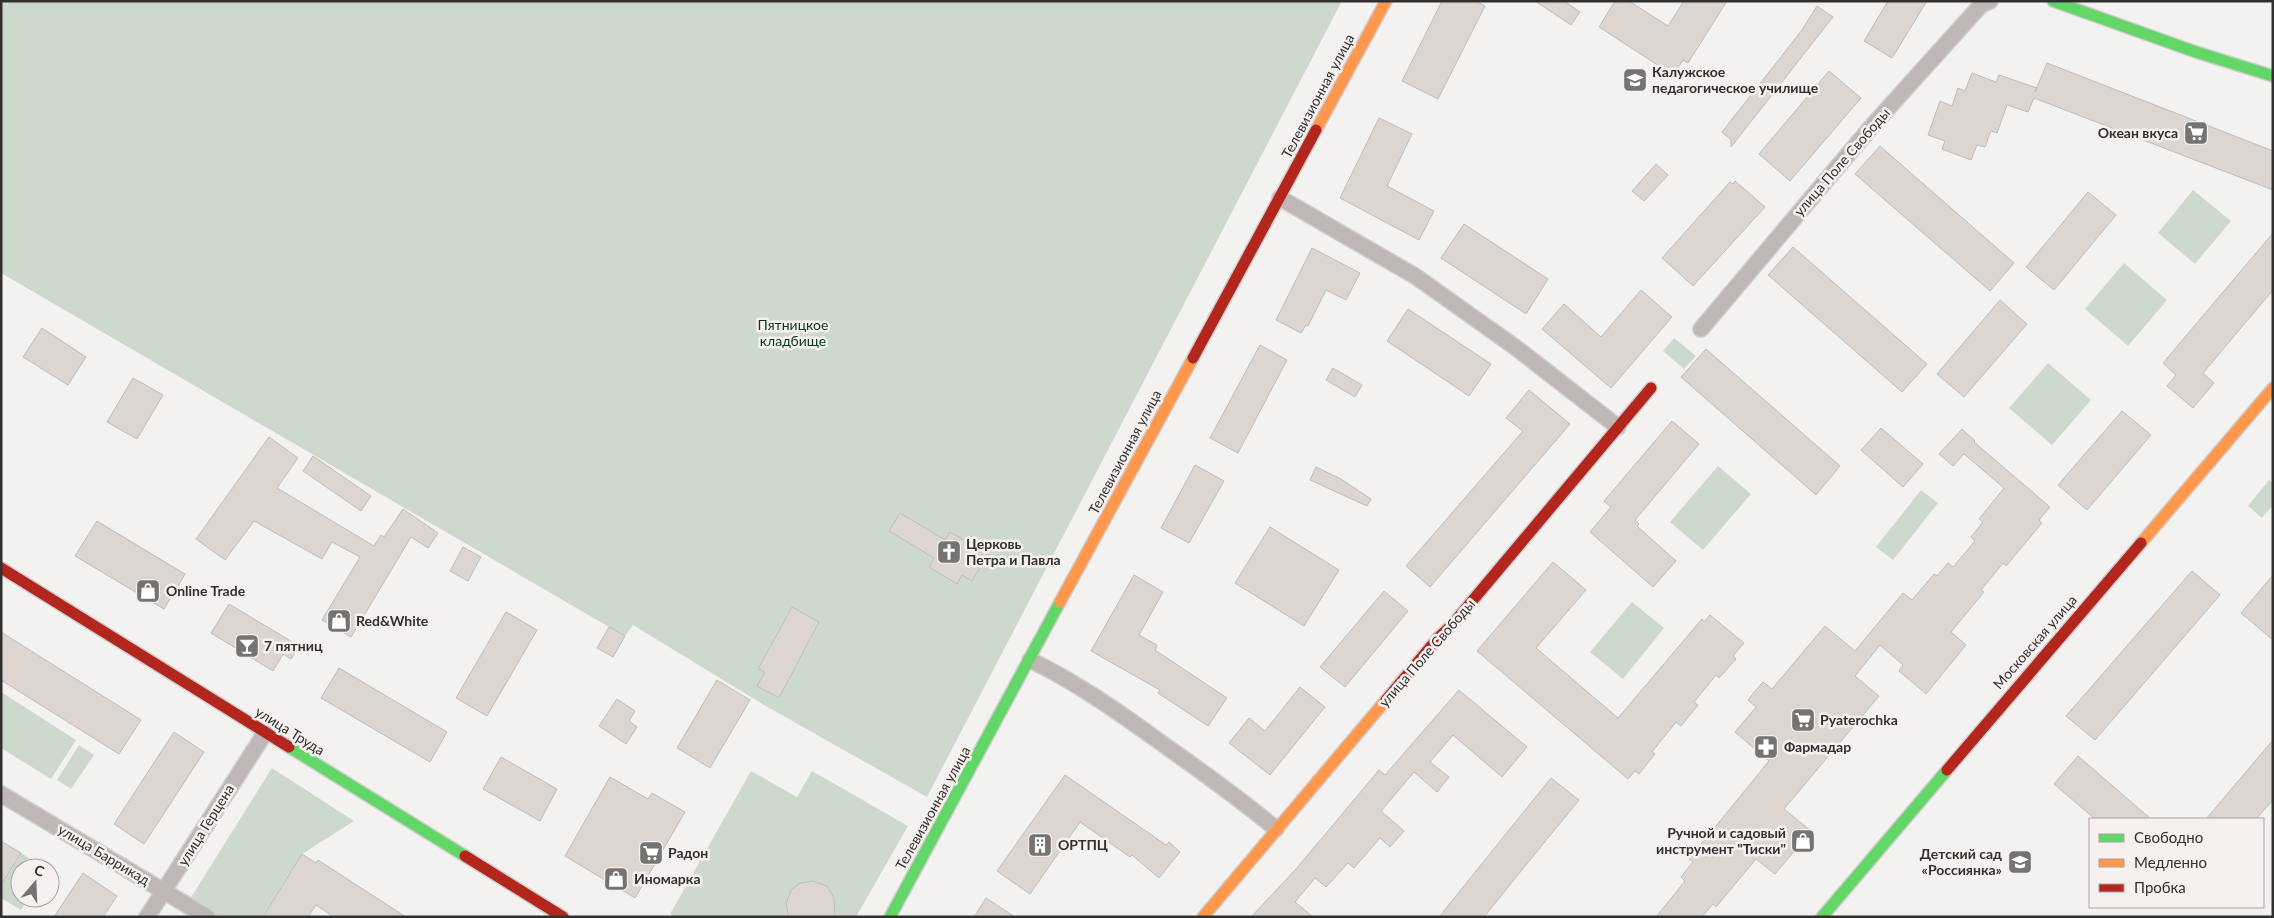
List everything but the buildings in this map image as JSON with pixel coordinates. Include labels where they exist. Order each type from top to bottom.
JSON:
[{"type":"main road","name":"Телевизионная улица","points":[[890,917],[1386,1]]},
{"type":"main road","points":[[2053,1],[2196,52],[2273,76]]},
{"type":"main road","name":"улица Поле Свободы","points":[[1203,917],[1651,388]]},
{"type":"main road","name":"Московская улица","points":[[1822,917],[2273,388]]},
{"type":"main road","name":"улица Труда","points":[[1,568],[563,917]]},
{"type":"street","name":"улица Поле Свободы","points":[[1701,329],[1872,126],[1981,5],[1990,1]]},
{"type":"street","points":[[1280,198],[1415,276],[1516,347],[1618,427]]},
{"type":"street","points":[[1030,660],[1058,673],[1112,708],[1200,770],[1276,829]]},
{"type":"street","name":"улица Герцена","points":[[147,917],[265,733]]},
{"type":"street","name":"улица Баррикад","points":[[1,794],[207,917]]},
{"type":"green space","name":"Пятницкое кладбище","points":[[1,1],[1342,1],[927,797],[764,705],[633,625],[625,636],[609,627],[1,273]]},
{"type":"green space","points":[[2193,190],[2231,221],[2195,264],[2158,233]]},
{"type":"green space","points":[[2124,263],[2167,300],[2128,346],[2085,309]]},
{"type":"green space","points":[[1674,338],[1696,356],[1684,369],[1663,351]]},
{"type":"green space","points":[[2048,363],[2091,400],[2052,445],[2009,408]]},
{"type":"green space","points":[[1718,466],[1751,494],[1703,550],[1670,522]]},
{"type":"green space","points":[[2269,480],[2273,483],[2273,505],[2262,518],[2248,506]]},
{"type":"green space","points":[[1921,490],[1938,503],[1893,560],[1876,547]]},
{"type":"green space","points":[[1632,602],[1664,628],[1623,679],[1590,652]]},
{"type":"green space","points":[[1,692],[76,740],[51,779],[1,748]]},
{"type":"green space","points":[[79,745],[94,755],[71,789],[57,780]]},
{"type":"green space","points":[[272,768],[354,821],[302,854],[263,917],[219,917],[190,899]]},
{"type":"green space","points":[[751,771],[797,797],[812,771],[908,826],[856,917],[675,917],[670,914]]},
{"type":"green space","points":[[21,853],[29,858],[17,858]]},
{"type":"green space","points":[[10,866],[10,903],[1,898],[1,877]]},
{"type":"traffic: fast","points":[[2053,1],[2196,52],[2273,76]]},
{"type":"traffic: fast","points":[[890,917],[1060,602]]},
{"type":"traffic: fast","points":[[289,747],[465,856]]},
{"type":"traffic: fast","points":[[1822,917],[1947,770]]},
{"type":"traffic: slow","points":[[1316,130],[1386,1]]},
{"type":"traffic: slow","points":[[1060,602],[1193,358]]},
{"type":"traffic: slow","points":[[2141,543],[2273,388]]},
{"type":"traffic: slow","points":[[1203,917],[1386,700]]},
{"type":"traffic: jam","points":[[1193,358],[1316,130]]},
{"type":"traffic: jam","points":[[1386,700],[1438,638],[1452,625],[1651,388]]},
{"type":"traffic: jam","points":[[1947,770],[2141,543]]},
{"type":"traffic: jam","points":[[1,568],[289,747]]},
{"type":"traffic: jam","points":[[465,856],[563,917]]},
{"type":"place","name":"Калужское педагогическое училище","points":[[1635,80]]},
{"type":"place","name":"Океан вкуса","points":[[2196,133]]},
{"type":"place","name":"Церковь Петра и Павла","points":[[949,552]]},
{"type":"place","name":"Online Trade","points":[[148,591]]},
{"type":"place","name":"Red&White","points":[[339,621]]},
{"type":"place","name":"7 пятниц","points":[[247,646]]},
{"type":"place","name":"Pyaterochka","points":[[1803,720]]},
{"type":"place","name":"Фармадар","points":[[1766,747]]},
{"type":"place","name":"Ручной и садовый инструмент \"Тиски\"","points":[[1803,841]]},
{"type":"place","name":"ОРТПЦ","points":[[1040,845]]},
{"type":"place","name":"Радон","points":[[651,853]]},
{"type":"place","name":"Детский сад «Россиянка»","points":[[2020,862]]},
{"type":"place","name":"Иномарка","points":[[616,879]]}]
